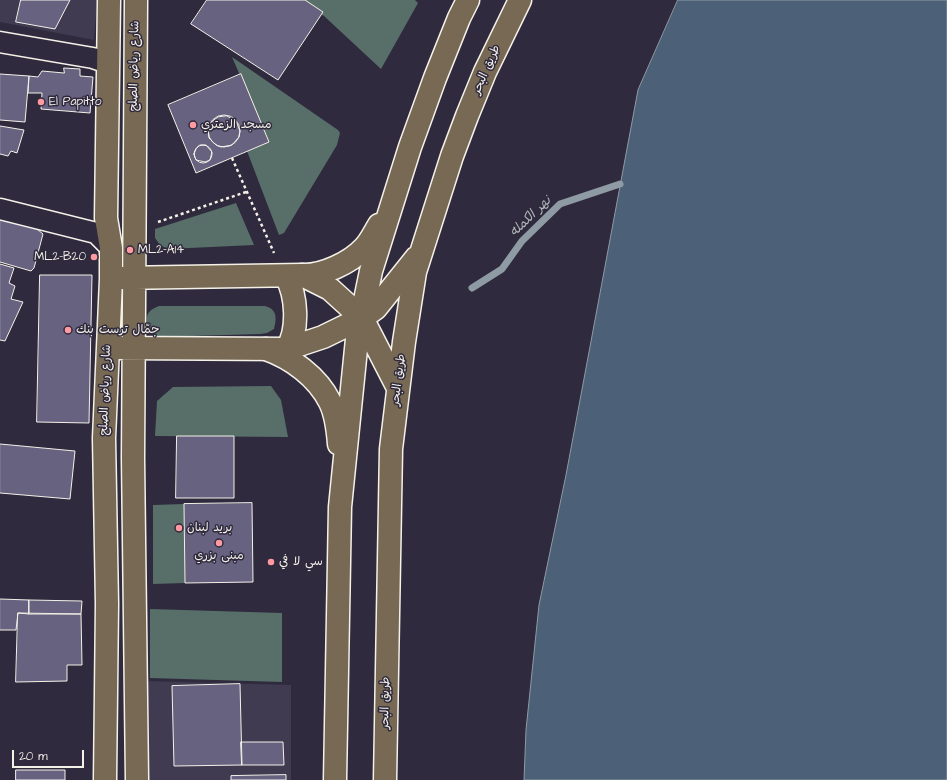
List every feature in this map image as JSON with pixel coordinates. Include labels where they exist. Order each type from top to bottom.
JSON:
[{"type":"main road","name":"شارع رياض الصلح","points":[[105,780],[107,604],[104,438],[111,279],[110,248],[106,218],[109,0]]},
{"type":"main road","name":"شارع رياض الصلح","points":[[136,0],[134,222],[136,780]]},
{"type":"main road","points":[[335,780],[340,507],[357,339],[371,272],[394,200],[435,78],[459,18],[468,0]]},
{"type":"main road","name":"طريق البحر","points":[[385,780],[389,488],[391,449],[398,388],[415,272],[452,156],[467,116],[485,72],[520,0]]},
{"type":"main road","points":[[111,279],[134,277],[309,276],[338,266],[363,249],[394,200]]},
{"type":"main road","points":[[107,347],[276,349],[323,337],[362,318],[376,308],[422,251]]},
{"type":"main road","points":[[290,276],[330,289],[362,318],[398,388]]},
{"type":"main road","points":[[276,349],[290,343],[296,314],[290,276]]},
{"type":"main road","points":[[276,349],[313,378],[330,402],[338,436],[343,482]]},
{"type":"street","points":[[0,42],[93,58],[108,62]]},
{"type":"street","points":[[0,209],[96,232],[110,248]]},
{"type":"path","points":[[232,158],[246,192],[290,276]]},
{"type":"path","points":[[134,222],[155,222],[246,192]]},
{"type":"shaded area","points":[[0,0],[97,0],[94,40],[0,22]]},
{"type":"shaded area","points":[[145,681],[291,685],[291,780],[145,780]]},
{"type":"green space","points":[[295,0],[415,0],[418,3],[381,69],[324,16]]},
{"type":"green space","points":[[232,57],[338,130],[340,133],[337,145],[284,233],[279,235],[247,151],[269,142]]},
{"type":"green space","points":[[236,203],[254,245],[168,249],[160,245],[155,238],[155,229]]},
{"type":"green space","points":[[159,306],[265,306],[272,309],[275,314],[276,321],[274,329],[267,333],[260,334],[158,337],[152,334],[147,318],[150,311]]},
{"type":"green space","points":[[271,386],[281,400],[288,437],[155,436],[157,401],[173,387]]},
{"type":"green space","points":[[184,504],[185,583],[153,584],[153,505]]},
{"type":"green space","points":[[150,609],[282,613],[282,682],[150,678]]},
{"type":"water","points":[[678,0],[947,0],[947,780],[524,780],[526,730],[539,605],[566,475],[638,90]]},
{"type":"building","points":[[21,0],[70,0],[55,29],[16,22]]},
{"type":"building","points":[[207,0],[305,0],[323,12],[278,80],[191,24]]},
{"type":"building","points":[[64,68],[80,69],[80,76],[93,77],[90,113],[41,109],[42,93],[28,93],[29,76],[38,77],[42,71],[64,73]]},
{"type":"building","points":[[0,74],[29,76],[25,122],[0,120]]},
{"type":"building","name":"مسجد الزعتري","points":[[241,74],[269,142],[196,173],[168,105]],"holes":[[[227,116],[236,121],[240,131],[239,137],[232,145],[221,147],[216,145],[209,138],[208,128],[210,123],[218,117]],[[200,145],[206,145],[212,152],[210,160],[205,162],[196,160],[194,154]]]},
{"type":"building","points":[[221,115],[227,115],[237,122],[240,131],[239,137],[233,144],[227,147],[221,147],[211,140],[208,134],[208,128],[215,118]]},
{"type":"building","points":[[0,126],[24,130],[17,153],[11,151],[8,156],[0,154]]},
{"type":"building","points":[[203,145],[209,148],[212,154],[209,160],[203,163],[197,160],[194,154],[197,148]]},
{"type":"building","points":[[0,213],[38,224],[37,229],[43,234],[34,268],[31,271],[0,262]]},
{"type":"building","points":[[0,264],[14,268],[9,283],[15,286],[11,299],[23,302],[5,341],[0,340]]},
{"type":"building","points":[[40,275],[92,275],[89,423],[37,422]]},
{"type":"building","points":[[177,436],[234,436],[234,498],[176,498]]},
{"type":"building","points":[[0,444],[75,451],[70,499],[0,493]]},
{"type":"building","name":"مبنى بزري","points":[[252,503],[253,582],[185,583],[184,504]]},
{"type":"building","points":[[0,599],[29,600],[29,614],[18,613],[16,630],[0,630]]},
{"type":"building","points":[[29,600],[82,601],[81,614],[29,614]]},
{"type":"building","points":[[18,613],[81,614],[82,665],[67,665],[67,681],[16,682]]},
{"type":"building","points":[[240,684],[242,765],[174,766],[172,686]]},
{"type":"building","points":[[241,742],[283,742],[284,765],[242,765]]},
{"type":"building","points":[[16,770],[65,770],[65,780],[16,780]]},
{"type":"building","points":[[286,775],[286,780],[231,780],[231,776]]},
{"type":"waterway","name":"نهر الكمله","points":[[472,288],[502,269],[522,241],[560,204],[620,184]]},
{"type":"place","name":"El Papitto","points":[[41,102]]},
{"type":"place","name":"مسجد الزعتري","points":[[193,125]]},
{"type":"place","name":"ML2-A14","points":[[130,250]]},
{"type":"place","name":"ML2-B20","points":[[94,257]]},
{"type":"place","name":"جمّال ترست بنك","points":[[68,330]]},
{"type":"place","name":"بريد لبنان","points":[[179,528]]},
{"type":"place","name":"مبنى بزري","points":[[219,543]]},
{"type":"place","name":"سي لا في","points":[[271,562]]}]
